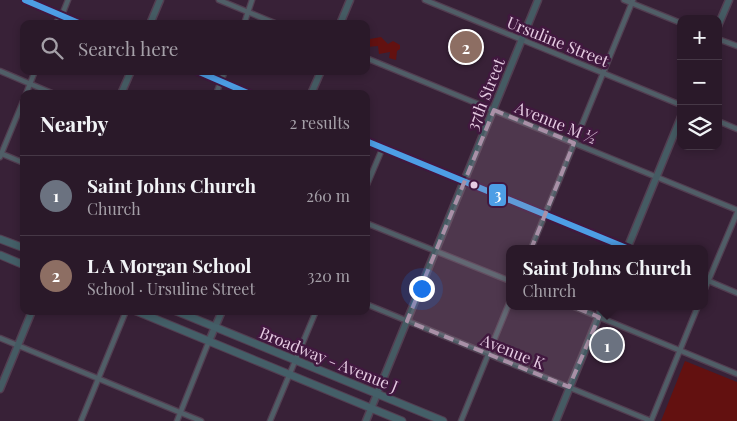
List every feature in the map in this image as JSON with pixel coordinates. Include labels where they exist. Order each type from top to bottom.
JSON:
[{"type":"main road","points":[[152,20],[160,0]]},
{"type":"main road","points":[[342,20],[350,0]]},
{"type":"main road","name":"37th Street","points":[[366,421],[538,0]]},
{"type":"main road","points":[[722,17],[729,0]]},
{"type":"main road","points":[[123,90],[129,75]]},
{"type":"main road","points":[[313,90],[319,75]]},
{"type":"main road","points":[[629,245],[677,126]]},
{"type":"main road","points":[[0,239],[20,246]]},
{"type":"main road","points":[[0,255],[20,263]]},
{"type":"main road","points":[[556,421],[602,310]]},
{"type":"main road","points":[[0,389],[30,315]]},
{"type":"main road","name":"Broadway - Avenue J","points":[[145,315],[402,421]]},
{"type":"main road","name":"Broadway - Avenue J","points":[[186,315],[443,421]]},
{"type":"main road","points":[[209,342],[220,315]]},
{"type":"street","points":[[25,0],[73,20]]},
{"type":"street","points":[[58,20],[68,0]]},
{"type":"street","points":[[219,0],[268,20]]},
{"type":"street","points":[[246,20],[252,0]]},
{"type":"street","name":"Ursuline Street","points":[[425,0],[677,103]]},
{"type":"street","points":[[440,6],[442,0]]},
{"type":"street","points":[[624,0],[632,1],[677,21]]},
{"type":"street","points":[[533,245],[632,1]]},
{"type":"street","points":[[722,40],[737,46]]},
{"type":"street","name":"Avenue M ½","points":[[370,60],[737,211]]},
{"type":"street","points":[[0,71],[44,90]]},
{"type":"street","points":[[28,90],[33,75]]},
{"type":"street","points":[[206,75],[242,90]]},
{"type":"street","points":[[218,90],[223,75]]},
{"type":"street","points":[[20,108],[0,155],[20,162]]},
{"type":"street","points":[[722,123],[737,129]]},
{"type":"street","points":[[370,143],[621,245]]},
{"type":"street","points":[[370,178],[383,148]]},
{"type":"street","points":[[708,278],[737,211]]},
{"type":"street","points":[[370,225],[506,279]]},
{"type":"street","points":[[708,280],[737,293]]},
{"type":"street","name":"Avenue K","points":[[370,306],[651,421]]},
{"type":"street","points":[[461,421],[506,310]]},
{"type":"street","points":[[582,310],[737,374]]},
{"type":"street","points":[[651,421],[696,310]]},
{"type":"street","points":[[81,421],[124,315]]},
{"type":"street","points":[[270,421],[314,315]]},
{"type":"street","points":[[0,338],[201,421]]},
{"type":"street","points":[[177,421],[209,342]]},
{"type":"highlighted area","points":[[494,110],[574,143],[517,284],[599,317],[569,387],[407,321]]},
{"type":"shaded area","points":[[381,37],[388,44],[393,41],[400,45],[396,60],[389,58],[390,52],[379,54],[378,46],[370,47],[370,39]]},
{"type":"shaded area","points":[[685,361],[737,382],[737,421],[661,421]]},
{"type":"transit line","name":"3","points":[[25,0],[72,20]]},
{"type":"transit line","name":"3","points":[[206,75],[241,90]]},
{"type":"transit line","name":"3","points":[[370,143],[619,245]]},
{"type":"place","name":"L A Morgan School","points":[[466,47]]},
{"type":"place","name":"Saint Johns Church","points":[[607,345]]}]
